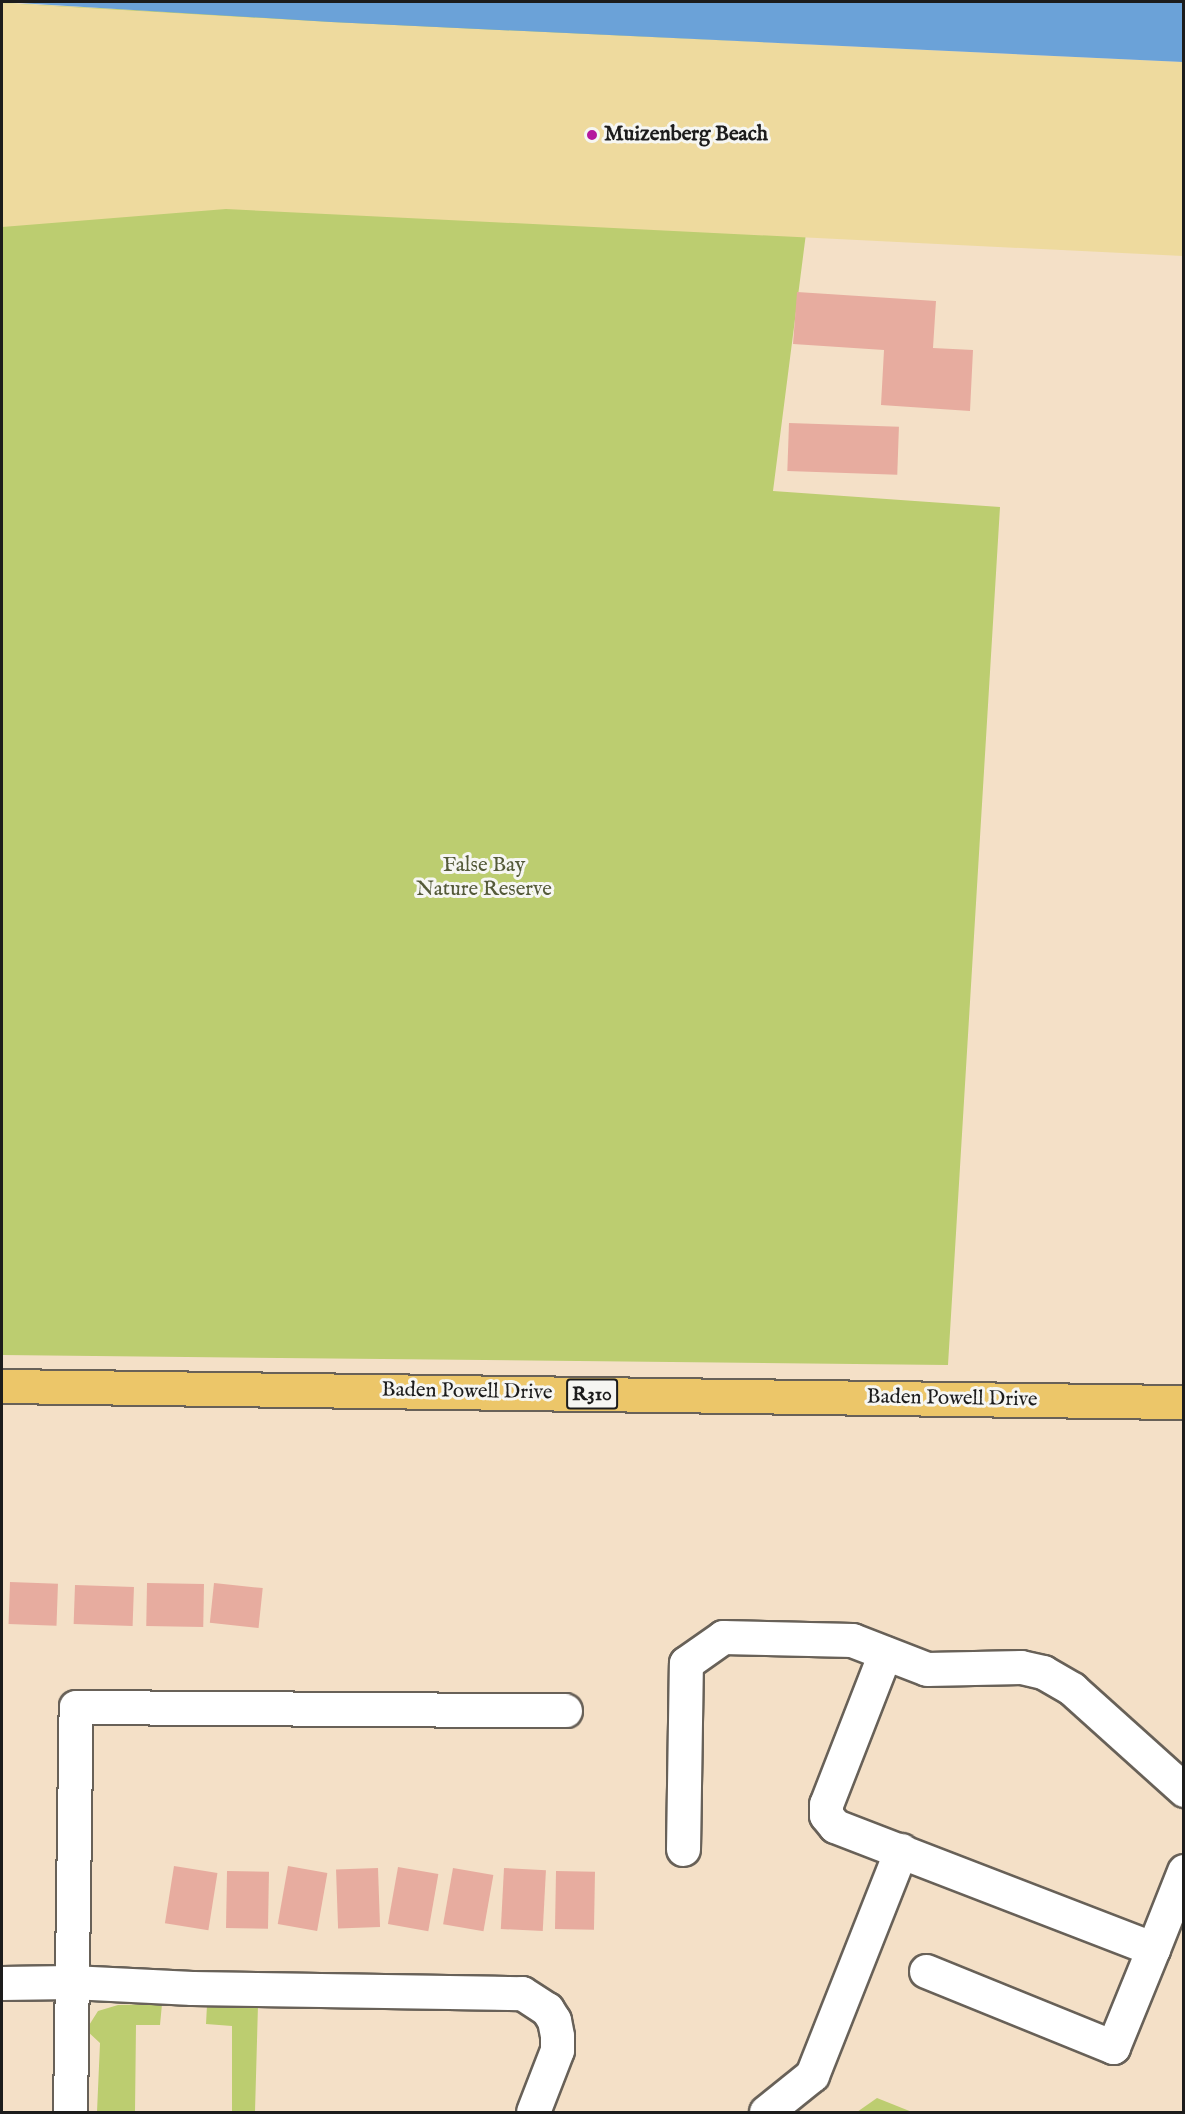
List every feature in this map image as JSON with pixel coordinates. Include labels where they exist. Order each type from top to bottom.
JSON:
[{"type":"main road","name":"Baden Powell Drive","points":[[2,1386],[1184,1402]]},
{"type":"street","points":[[683,1849],[686,1663],[723,1637],[852,1640],[927,1670],[1021,1667],[1043,1672],[1072,1689],[1184,1790]]},
{"type":"street","points":[[885,1653],[825,1809],[829,1821],[835,1826],[1153,1949]]},
{"type":"street","points":[[70,2112],[76,1707],[565,1710]]},
{"type":"street","points":[[766,2112],[812,2075],[901,1850]]},
{"type":"street","points":[[926,1971],[1113,2047],[1184,1871]]},
{"type":"street","points":[[2,1983],[71,1982],[192,1988],[522,1993],[547,2009],[554,2020],[557,2036],[557,2050],[533,2112]]},
{"type":"green space","name":"False Bay Nature Reserve","points":[[2,3],[830,46],[773,491],[1000,507],[948,1365],[2,1355]]},
{"type":"green space","points":[[162,2004],[160,2025],[136,2025],[135,2112],[97,2112],[100,2043],[86,2030],[98,2011],[118,2005]]},
{"type":"green space","points":[[207,2005],[258,2005],[255,2112],[232,2112],[232,2026],[206,2024]]},
{"type":"green space","points":[[877,2098],[912,2112],[857,2112]]},
{"type":"sand","name":"Muizenberg Beach","points":[[2,3],[331,22],[1183,62],[1183,256],[226,209],[2,227]]},
{"type":"water","points":[[2,2],[1183,2],[1183,62],[331,22]]},
{"type":"building","points":[[797,292],[936,301],[933,348],[973,350],[970,411],[881,405],[884,350],[793,344]]},
{"type":"building","points":[[789,423],[899,427],[897,475],[787,471]]},
{"type":"building","points":[[10,1582],[58,1584],[57,1626],[9,1624]]},
{"type":"building","points":[[147,1583],[204,1584],[203,1627],[146,1626]]},
{"type":"building","points":[[214,1583],[263,1588],[259,1628],[210,1623]]},
{"type":"building","points":[[75,1585],[134,1587],[133,1626],[74,1624]]},
{"type":"building","points":[[174,1866],[217,1873],[208,1930],[165,1923]]},
{"type":"building","points":[[288,1866],[327,1873],[317,1931],[278,1924]]},
{"type":"building","points":[[398,1867],[438,1874],[428,1931],[388,1924]]},
{"type":"building","points":[[378,1868],[380,1927],[338,1928],[336,1869]]},
{"type":"building","points":[[453,1868],[493,1875],[483,1931],[443,1924]]},
{"type":"building","points":[[504,1868],[546,1870],[543,1931],[501,1929]]},
{"type":"building","points":[[227,1871],[269,1872],[268,1929],[226,1928]]},
{"type":"building","points":[[556,1871],[595,1872],[594,1930],[555,1929]]},
{"type":"place","name":"Muizenberg Beach","points":[[592,135]]}]
